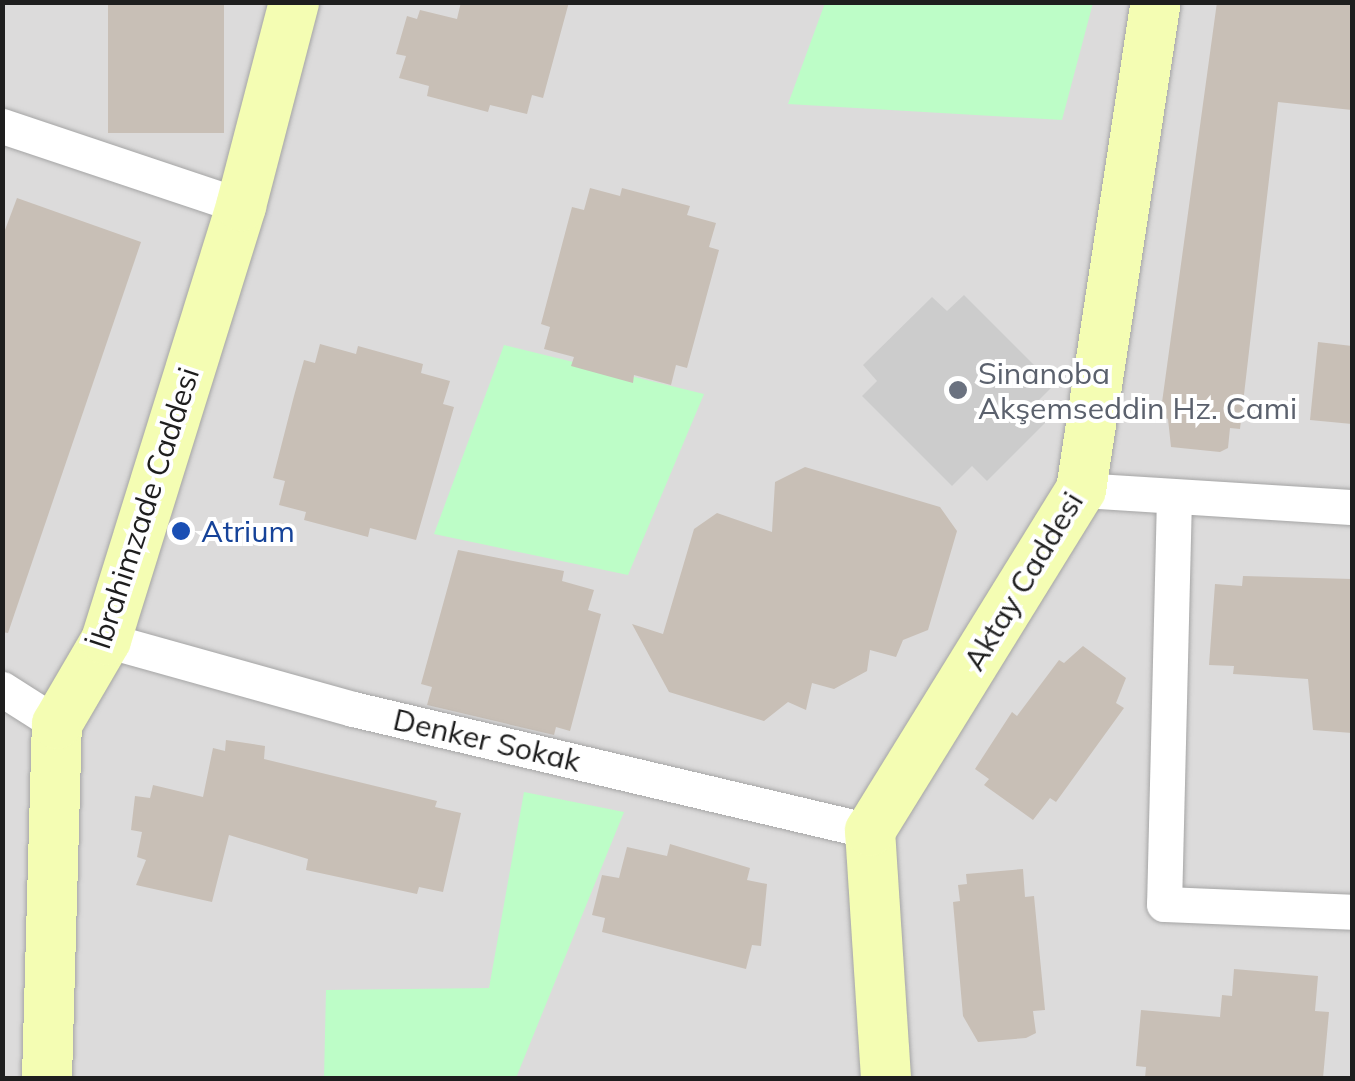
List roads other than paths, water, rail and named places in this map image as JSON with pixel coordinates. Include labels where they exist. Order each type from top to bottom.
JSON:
[{"type":"main road","name":"İbrahimzade Caddesi","points":[[47,1078],[57,724],[106,640],[241,206],[294,2]]},
{"type":"main road","name":"Aktay Caddesi","points":[[870,832],[1080,490],[1156,2]]},
{"type":"main road","points":[[870,832],[886,1078]]},
{"type":"street","points":[[2,126],[241,206]]},
{"type":"street","points":[[1080,490],[1352,507]]},
{"type":"street","points":[[1174,497],[1164,904],[1352,912]]},
{"type":"street","name":"Denker Sokak","points":[[106,640],[353,709],[870,832]]},
{"type":"street","points":[[2,689],[57,724]]},
{"type":"place","name":"Sinanoba Akşemseddin Hz. Cami","points":[[958,390]]},
{"type":"place","name":"Atrium","points":[[181,531]]}]
